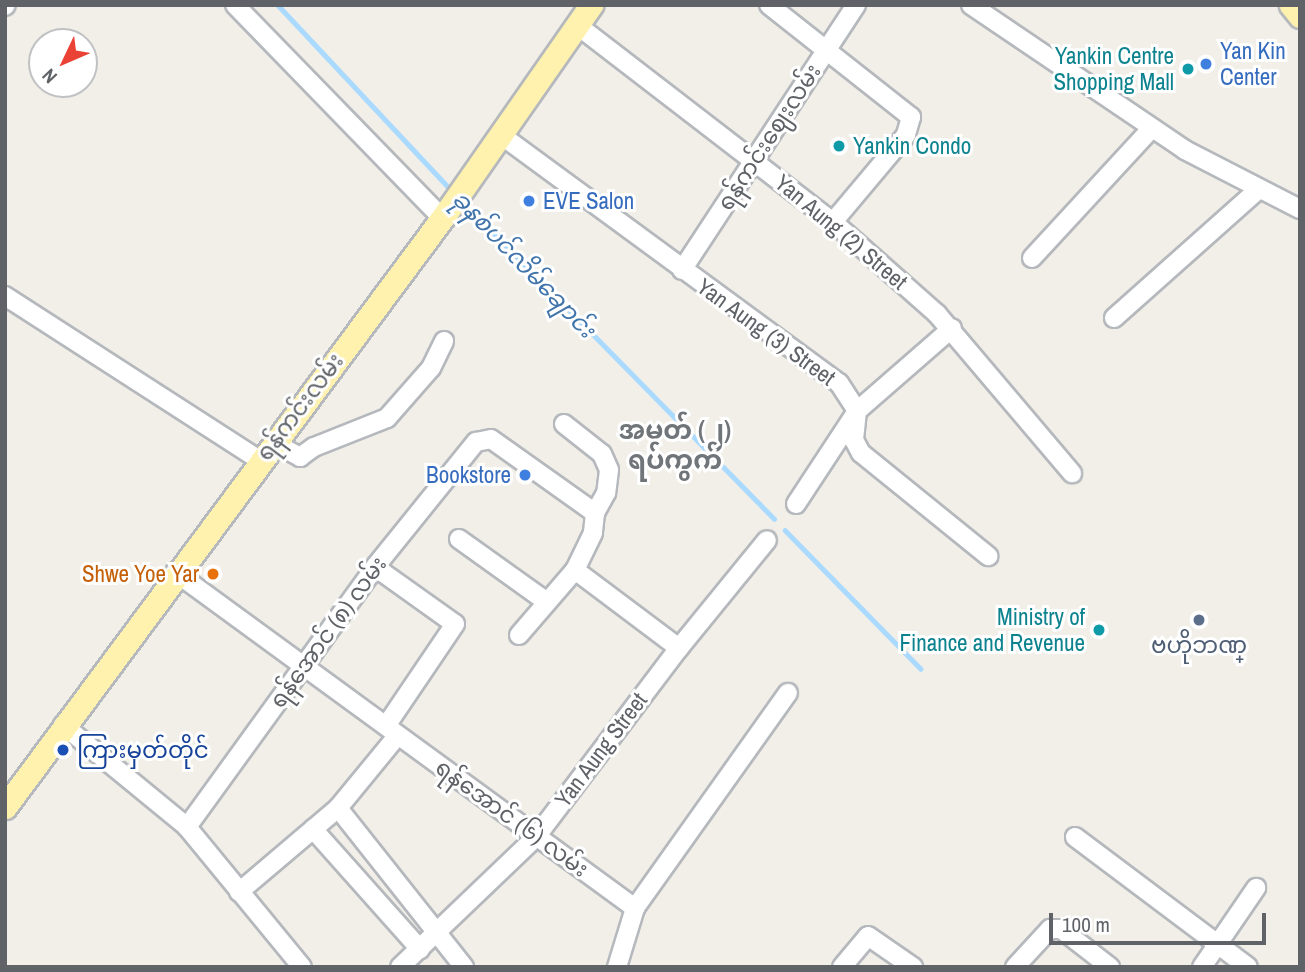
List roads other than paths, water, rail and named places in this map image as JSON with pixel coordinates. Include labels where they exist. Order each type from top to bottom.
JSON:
[{"type":"main road","name":"ရန်ကင်းလမ်း","points":[[5,807],[175,572],[452,204],[591,5]]},
{"type":"main road","points":[[1291,5],[1300,16]]},
{"type":"street","points":[[234,5],[452,204]]},
{"type":"street","points":[[769,5],[911,117],[906,135],[833,222]]},
{"type":"street","name":"ရန်ကင်းဈေးလမ်း","points":[[682,270],[856,5]]},
{"type":"street","points":[[971,5],[1152,128],[1259,189],[1300,209]]},
{"type":"street","name":"Yan Aung (2) Street","points":[[577,25],[833,222],[952,328],[1072,473]]},
{"type":"street","points":[[1032,258],[1152,128]]},
{"type":"street","name":"Yan Aung (3) Street","points":[[501,135],[839,383],[857,411]]},
{"type":"street","points":[[1114,317],[1259,189]]},
{"type":"street","points":[[5,296],[267,452],[300,457],[314,447],[387,418],[431,368],[444,341]]},
{"type":"street","points":[[796,503],[857,411],[952,328]]},
{"type":"street","points":[[857,411],[854,440],[861,453],[988,556]]},
{"type":"street","points":[[519,635],[575,570],[593,533],[594,513],[606,492],[609,470],[602,453],[564,424]]},
{"type":"street","name":"ရန်အောင် (၈) လမ်း","points":[[187,827],[375,567],[476,442],[491,439],[594,513]]},
{"type":"street","points":[[459,539],[547,601]]},
{"type":"street","name":"Yan Aung Street","points":[[400,967],[438,934],[537,837],[679,648],[767,540]]},
{"type":"street","points":[[239,892],[338,808],[392,731],[455,624],[375,567]]},
{"type":"street","points":[[575,570],[679,648]]},
{"type":"street","name":"ရန်အောင် (၆) လမ်း","points":[[175,572],[635,908]]},
{"type":"street","points":[[617,967],[635,908],[788,693]]},
{"type":"street","points":[[63,725],[187,827],[302,967]]},
{"type":"street","points":[[338,808],[464,967]]},
{"type":"street","points":[[313,829],[420,949]]},
{"type":"street","points":[[1075,837],[1248,967]]},
{"type":"street","points":[[1202,967],[1255,888]]},
{"type":"street","points":[[1014,967],[1050,929],[1061,929],[1106,966]]},
{"type":"street","points":[[842,967],[869,936],[913,967]]},
{"type":"waterway","name":"ခုနစ်ပင်လိမ်ချောင်း","points":[[278,5],[452,191]]},
{"type":"waterway","name":"ခုနစ်ပင်လိမ်ချောင်း","points":[[463,202],[774,519]]},
{"type":"waterway","name":"ခုနစ်ပင်လိမ်ချောင်း","points":[[785,530],[921,669]]},
{"type":"place","name":"Yan Kin Center","points":[[1206,64]]},
{"type":"place","name":"Yankin Centre Shopping Mall","points":[[1188,69]]},
{"type":"place","name":"Yankin Condo","points":[[839,146]]},
{"type":"place","name":"EVE Salon","points":[[529,201]]},
{"type":"place","name":"Bookstore","points":[[525,475]]},
{"type":"place","name":"Shwe Yoe Yar","points":[[213,574]]},
{"type":"place","name":"ဗဟိုဘဏ္","points":[[1199,620]]},
{"type":"place","name":"Ministry of Finance and Revenue","points":[[1099,630]]},
{"type":"place","name":"ကြားမှတ်တိုင်","points":[[63,750]]},
{"type":"district","name":"အမှတ် (၂) ရပ်ကွက်","points":[[675,445]]}]
